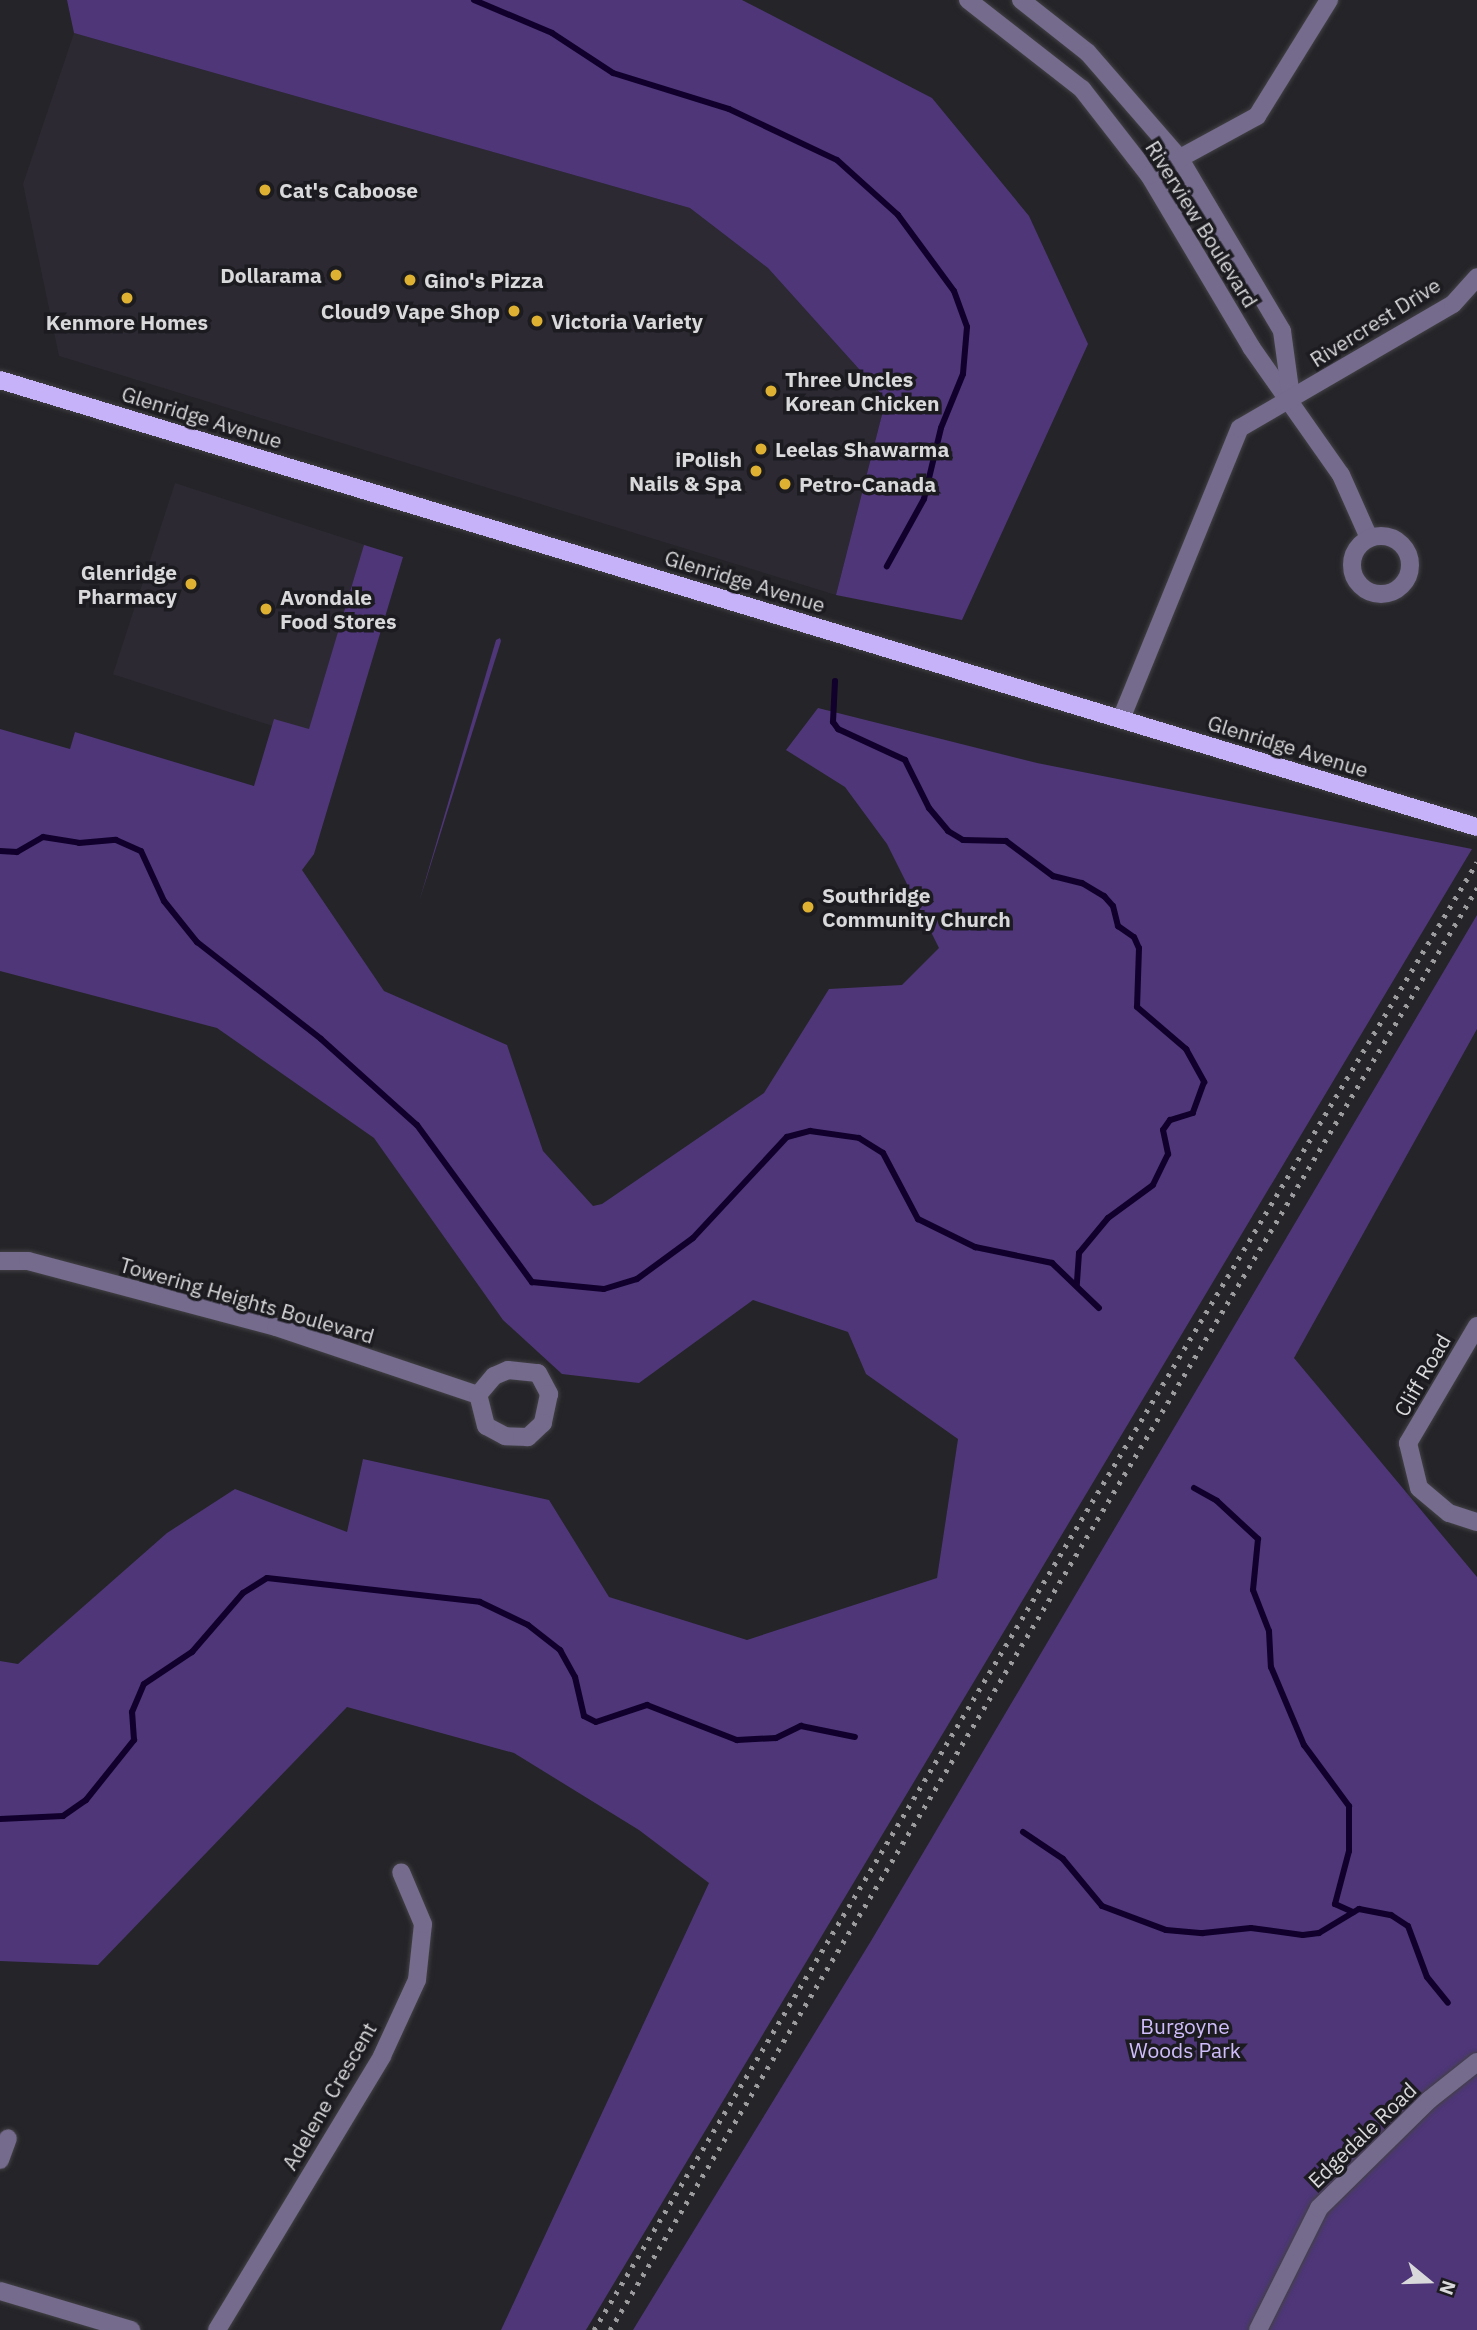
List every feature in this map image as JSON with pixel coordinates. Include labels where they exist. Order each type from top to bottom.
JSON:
[{"type":"main road","name":"Glenridge Avenue","points":[[0,380],[1477,827]]},
{"type":"street","name":"Riverview Boulevard","points":[[1021,0],[1088,53],[1180,159],[1282,331],[1292,400]]},
{"type":"street","points":[[1149,176],[1257,116],[1329,0]]},
{"type":"street","name":"Riverview Boulevard","points":[[979,3],[1082,89],[1149,176],[1251,347],[1292,400]]},
{"type":"street","name":"Rivercrest Drive","points":[[1292,400],[1453,304],[1477,277]]},
{"type":"street","points":[[1121,719],[1240,428],[1292,400],[1341,475],[1369,538]]},
{"type":"street","name":"Towering Heights Boulevard","points":[[0,1261],[28,1261],[276,1327],[478,1395]]},
{"type":"street","name":"Cliff Road","points":[[1477,1326],[1408,1443],[1419,1488],[1449,1513],[1477,1522]]},
{"type":"street","points":[[508,1370],[538,1373],[549,1394],[543,1423],[528,1437],[505,1436],[486,1426],[478,1395],[494,1376],[508,1370]]},
{"type":"street","name":"Adelene Crescent","points":[[217,2330],[382,2056],[417,1980],[423,1924],[401,1872]]},
{"type":"street","name":"Edgedale Road","points":[[1258,2330],[1319,2208],[1429,2100],[1477,2062]]},
{"type":"street","points":[[0,2160],[8,2138]]},
{"type":"street","points":[[0,2291],[131,2330]]},
{"type":"shaded area","points":[[74,33],[690,208],[768,268],[886,399],[836,595],[59,356],[23,184]]},
{"type":"shaded area","points":[[175,483],[403,557],[341,748],[113,674]]},
{"type":"green space","points":[[67,0],[742,0],[932,98],[1029,216],[1088,344],[962,620],[836,595],[886,399],[768,268],[690,208],[74,33]]},
{"type":"green space","points":[[364,545],[403,557],[314,854],[302,870],[384,991],[507,1045],[543,1151],[593,1206],[602,1204],[764,1093],[829,989],[902,985],[939,948],[887,844],[845,787],[786,750],[818,708],[1037,763],[1472,849],[586,2330],[501,2330],[709,1883],[639,1830],[514,1753],[347,1707],[98,1965],[0,1961],[0,1661],[18,1664],[167,1533],[235,1489],[347,1532],[363,1459],[549,1500],[609,1597],[747,1640],[937,1578],[958,1439],[866,1374],[848,1332],[753,1300],[639,1383],[562,1374],[503,1320],[374,1138],[217,1028],[0,971],[0,729],[70,749],[75,732],[254,786],[274,719],[309,729]]},
{"type":"green space","points":[[500,638],[501,641],[419,902],[496,640]]},
{"type":"green space","name":"Burgoyne Woods Park","points":[[1477,915],[1477,1029],[1294,1358],[1477,1577],[1477,2330],[633,2330],[871,1941]]},
{"type":"waterway","points":[[474,0],[552,33],[613,73],[729,109],[837,160],[898,215],[954,291],[967,327],[963,374],[941,428],[924,499],[887,566]]},
{"type":"waterway","points":[[835,681],[833,722],[838,729],[905,760],[929,808],[948,831],[963,840],[1006,841],[1053,876],[1082,883],[1104,896],[1113,906],[1118,926],[1134,937],[1139,948],[1137,1007],[1186,1049],[1204,1082],[1193,1113],[1170,1120],[1163,1130],[1168,1154],[1153,1185],[1108,1218],[1079,1253],[1077,1285]]},
{"type":"waterway","points":[[0,851],[17,852],[43,837],[79,843],[116,840],[141,851],[164,901],[197,942],[321,1039],[417,1125],[532,1282],[604,1289],[637,1279],[693,1238],[787,1137],[810,1131],[859,1138],[883,1153],[918,1219],[975,1247],[1052,1263],[1099,1308]]},
{"type":"waterway","points":[[1194,1488],[1217,1501],[1258,1539],[1253,1590],[1269,1631],[1271,1667],[1304,1745],[1349,1806],[1349,1851],[1335,1904],[1353,1912]]},
{"type":"waterway","points":[[0,1819],[63,1816],[86,1800],[134,1740],[132,1712],[144,1684],[192,1652],[243,1593],[267,1578],[480,1602],[528,1625],[560,1650],[575,1677],[584,1716],[596,1722],[647,1705],[737,1740],[776,1738],[801,1726],[855,1737]]},
{"type":"waterway","points":[[1023,1832],[1063,1859],[1102,1906],[1166,1930],[1203,1933],[1251,1928],[1303,1935],[1319,1933],[1359,1909],[1391,1915],[1408,1926],[1427,1977],[1448,2003]]},
{"type":"railway","points":[[594,2330],[1477,862]]},
{"type":"railway","points":[[610,2330],[1477,888]]},
{"type":"place","name":"Cat's Caboose","points":[[265,190]]},
{"type":"place","name":"Dollarama","points":[[336,275]]},
{"type":"place","name":"Gino's Pizza","points":[[410,280]]},
{"type":"place","name":"Kenmore Homes","points":[[127,298]]},
{"type":"place","name":"Cloud9 Vape Shop","points":[[514,311]]},
{"type":"place","name":"Victoria Variety","points":[[537,321]]},
{"type":"place","name":"Three Uncles Korean Chicken","points":[[771,391]]},
{"type":"place","name":"Leelas Shawarma","points":[[761,449]]},
{"type":"place","name":"iPolish Nails & Spa","points":[[756,471]]},
{"type":"place","name":"Petro-Canada","points":[[785,484]]},
{"type":"place","name":"Glenridge Pharmacy","points":[[191,584]]},
{"type":"place","name":"Avondale Food Stores","points":[[266,609]]},
{"type":"place","name":"Southridge Community Church","points":[[808,907]]}]
